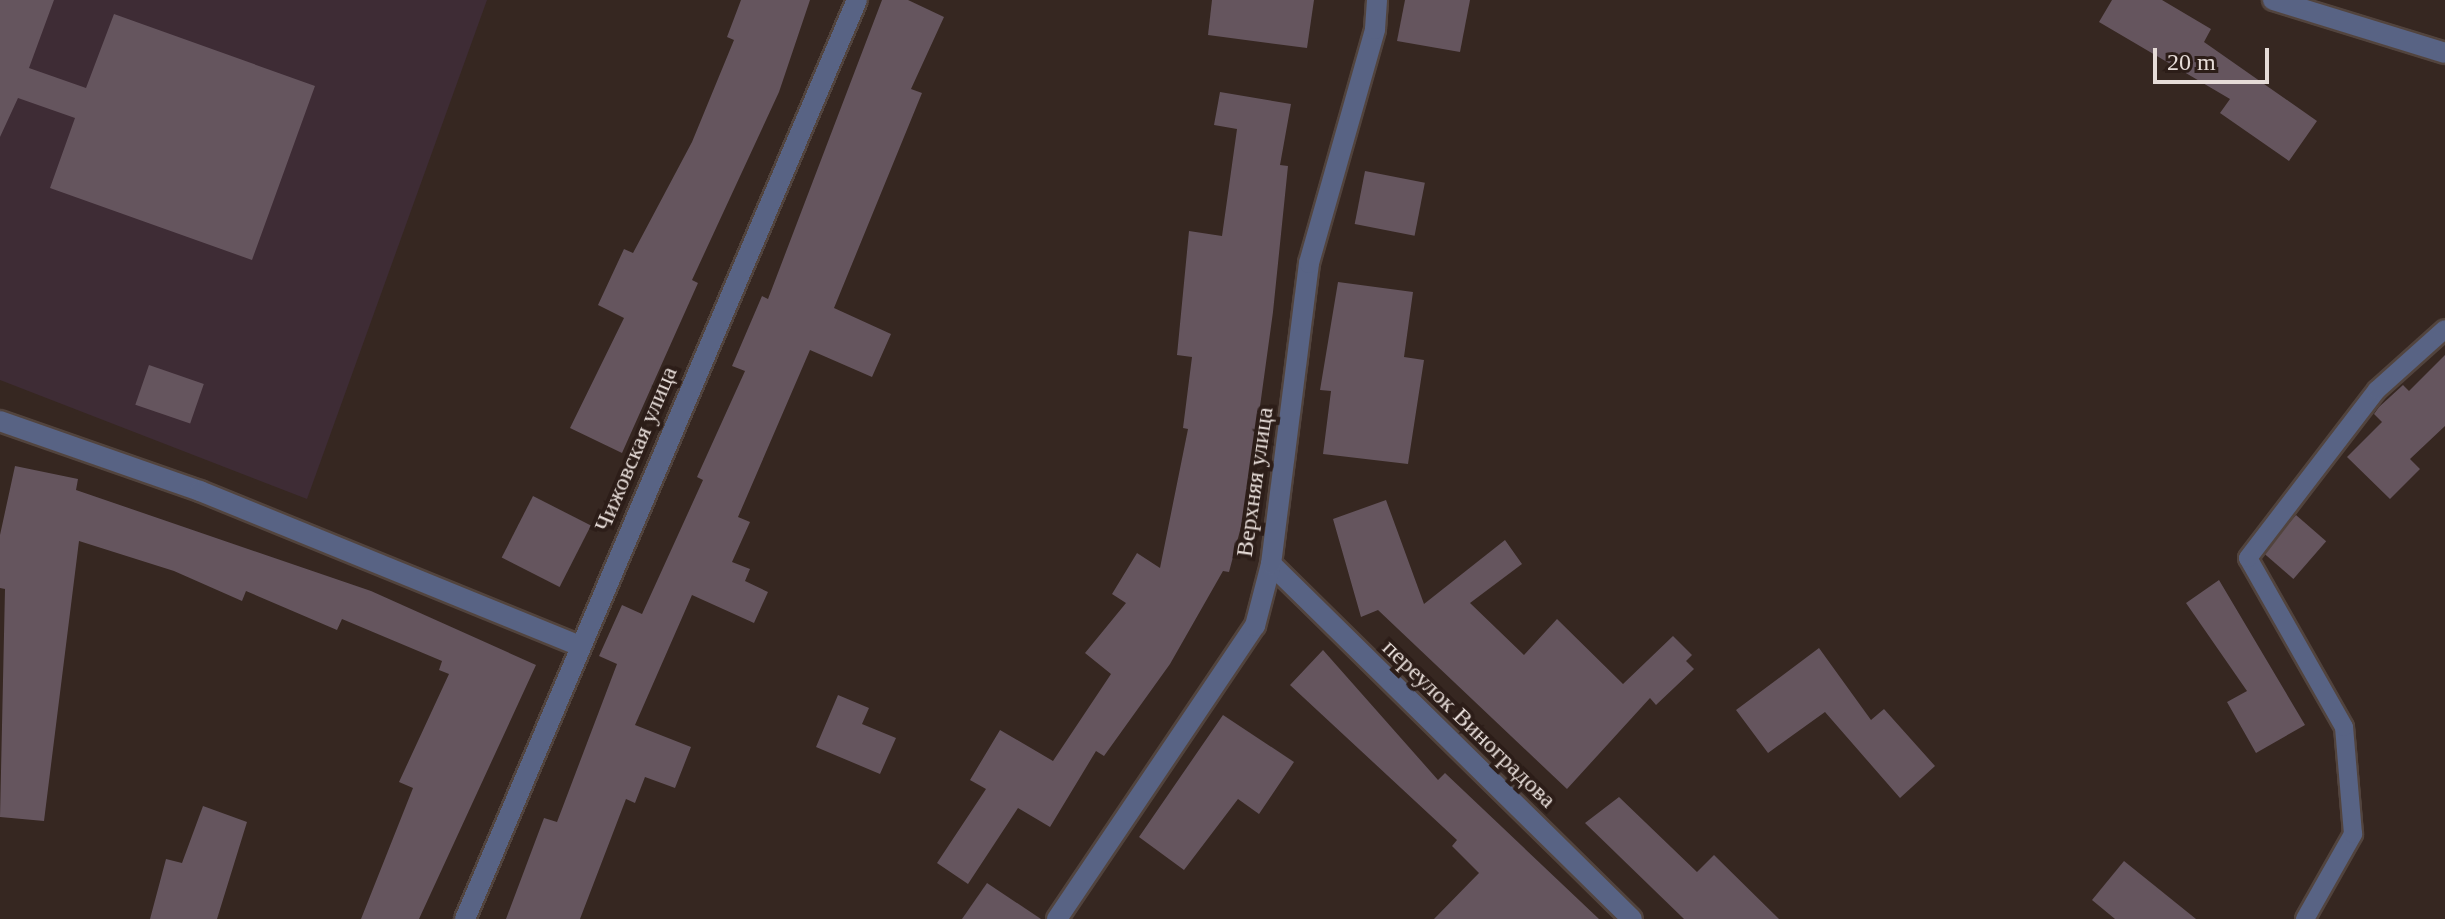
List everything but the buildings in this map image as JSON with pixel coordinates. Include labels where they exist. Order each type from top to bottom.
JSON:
[{"type":"street","name":"Чижовская улица","points":[[465,919],[857,0]]},
{"type":"street","name":"Верхняя улица","points":[[1057,919],[1255,626],[1271,564],[1309,263],[1375,29],[1377,0]]},
{"type":"street","points":[[2273,0],[2445,53]]},
{"type":"street","points":[[0,421],[200,491],[579,646]]},
{"type":"street","name":"переулок Виноградова","points":[[1271,564],[1632,919]]},
{"type":"lane","points":[[2305,919],[2353,834],[2344,727],[2248,558],[2377,390],[2445,329]]},
{"type":"shaded area","points":[[0,0],[487,0],[307,499],[0,380]]}]
